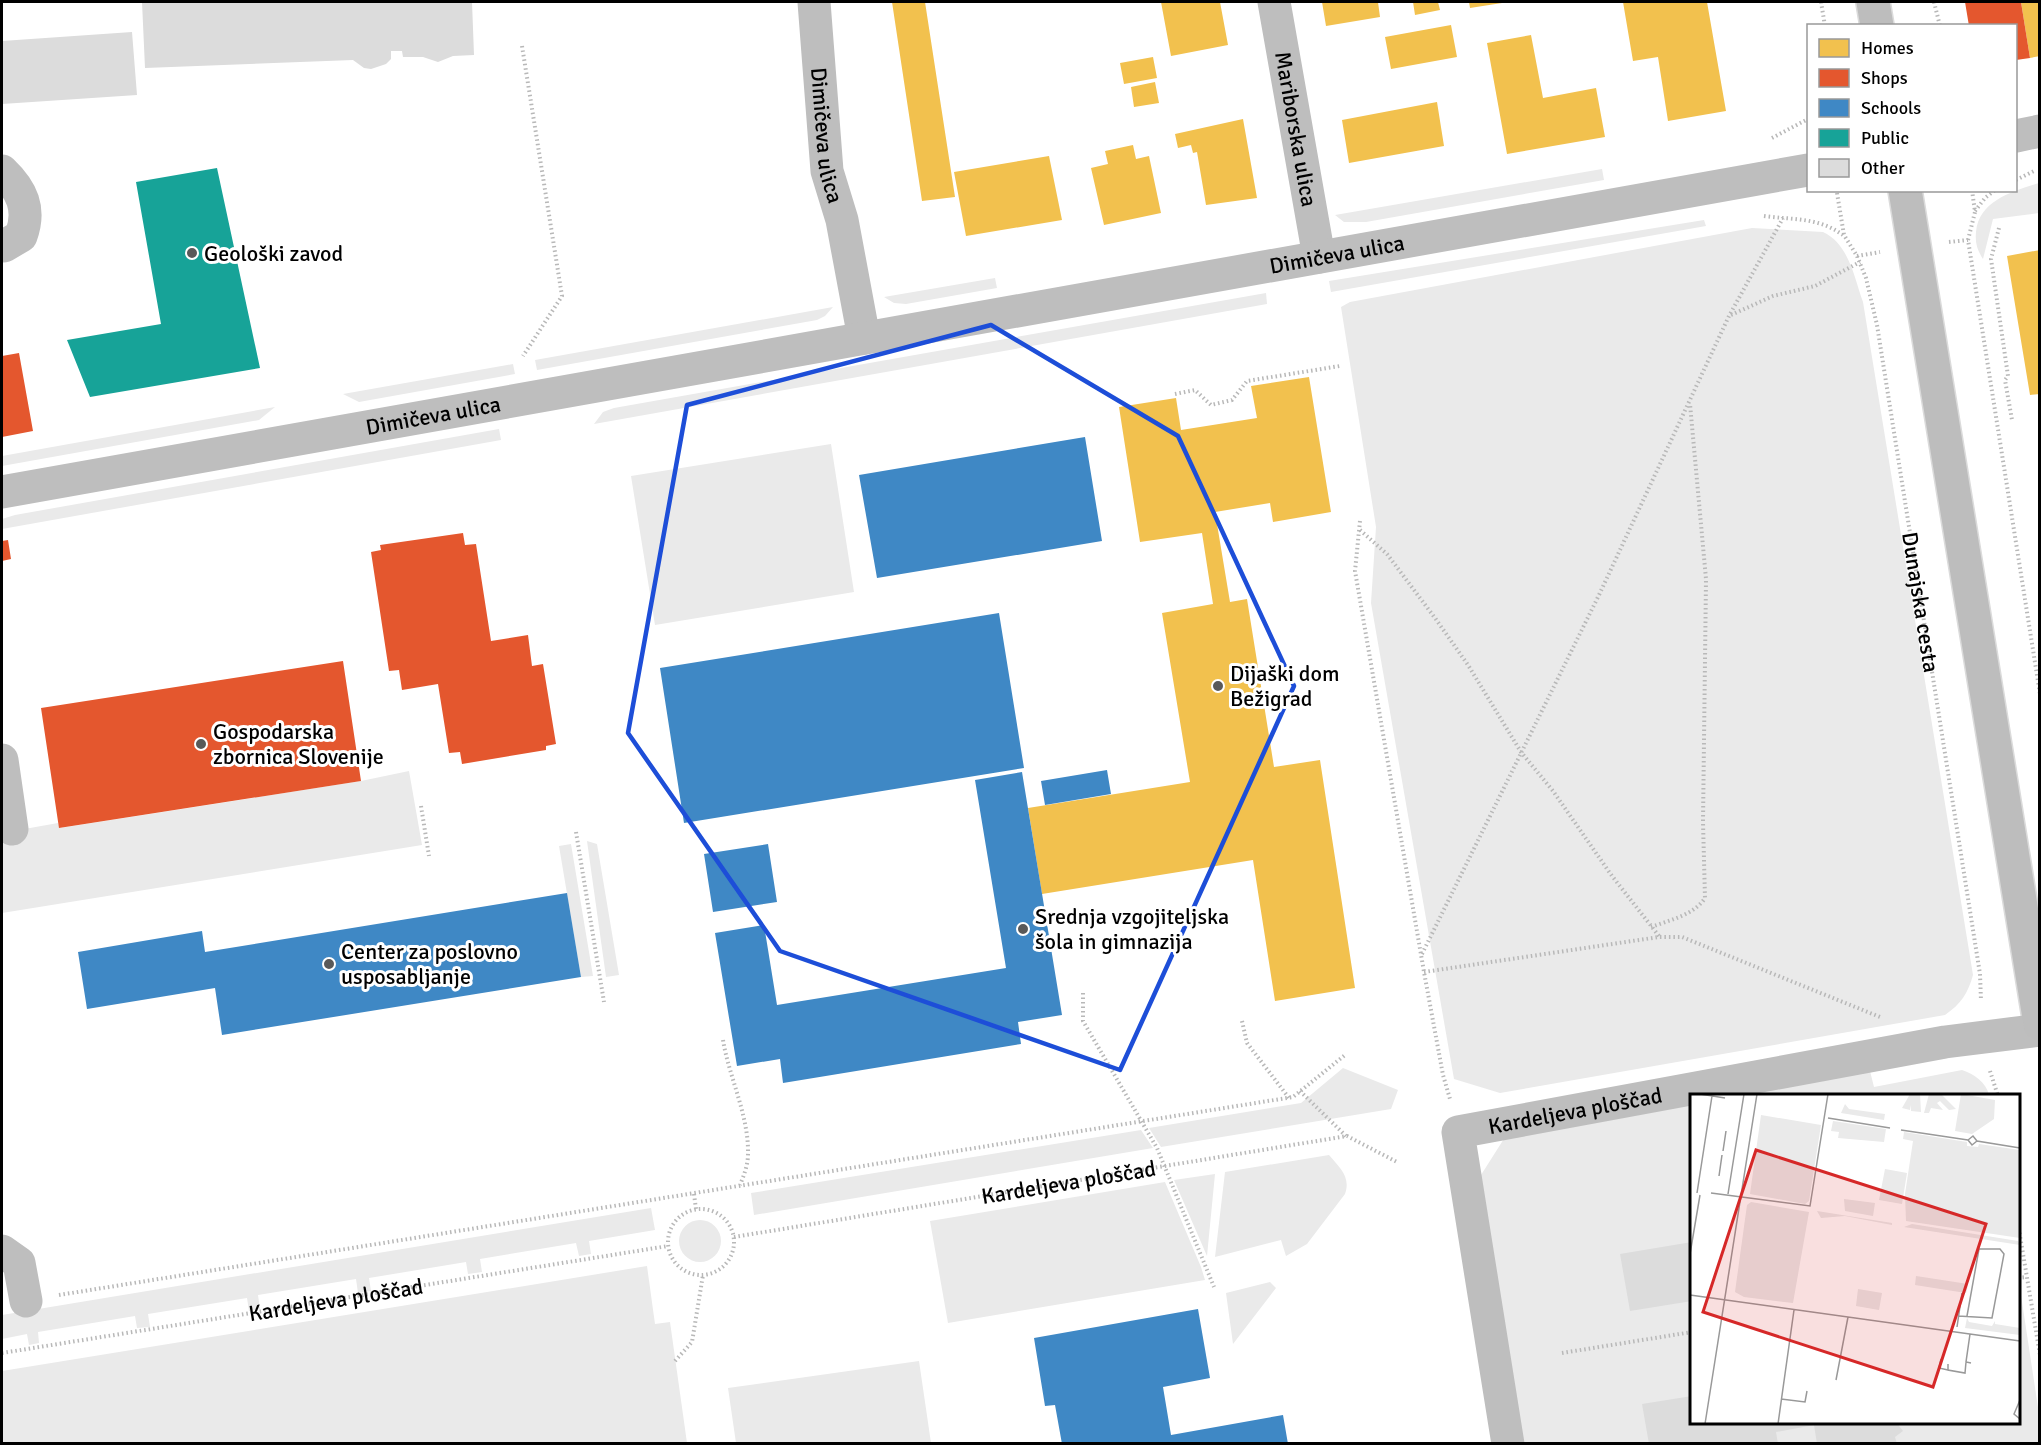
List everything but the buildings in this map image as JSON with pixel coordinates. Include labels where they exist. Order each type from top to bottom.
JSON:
[{"type":"main road","points":[[1873,2],[1877,24]]},
{"type":"main road","points":[[1905,192],[2040,1024]]},
{"type":"street","name":"Dimičeva ulica","points":[[814,2],[827,171],[842,220],[864,338]]},
{"type":"street","name":"Mariborska ulica","points":[[1274,2],[1319,257]]},
{"type":"street","points":[[2017,136],[2040,131]]},
{"type":"street","name":"Dimičeva ulica","points":[[2,492],[1807,170]]},
{"type":"street","points":[[2,171],[13,182],[23,200],[27,222],[21,236],[4,246]]},
{"type":"street","points":[[2,760],[12,829]]},
{"type":"street","name":"Kardeljeva ploščad","points":[[1508,1443],[1458,1132],[1924,1046],[2040,1030]]},
{"type":"street","points":[[2,1251],[19,1263],[26,1301]]},
{"type":"path","points":[[1821,2],[1825,24]]},
{"type":"path","points":[[1934,2],[1940,24]]},
{"type":"path","points":[[522,46],[562,296],[523,356]]},
{"type":"path","points":[[1764,141],[1807,121]]},
{"type":"path","points":[[2017,179],[2040,169]]},
{"type":"path","name":"Dunajska cesta","points":[[1836,192],[1844,235],[1860,262],[1870,292],[1877,325],[1980,974],[1980,1006]]},
{"type":"path","points":[[1972,192],[1975,212]]},
{"type":"path","points":[[1992,192],[1975,212],[1968,240],[2040,694]]},
{"type":"path","points":[[1422,954],[1599,595],[1729,316],[1783,218],[1817,221],[1844,235]]},
{"type":"path","points":[[1999,228],[1991,259],[2008,371],[2005,380],[2012,420]]},
{"type":"path","points":[[1729,316],[1773,296],[1815,286],[1860,262]]},
{"type":"path","points":[[1175,394],[1195,390],[1211,405],[1232,400],[1246,381],[1341,366]]},
{"type":"path","points":[[1651,927],[1687,913],[1701,904],[1705,898],[1702,822],[1706,579],[1689,401]]},
{"type":"path","points":[[1360,521],[1355,571],[1443,1075],[1458,1132]]},
{"type":"path","points":[[1359,530],[1387,554],[1436,618],[1468,665],[1521,752],[1553,791],[1612,876],[1659,937]]},
{"type":"path","points":[[421,806],[429,856]]},
{"type":"path","points":[[576,832],[604,1002]]},
{"type":"path","points":[[1425,972],[1659,937],[1682,937],[1881,1017]]},
{"type":"path","points":[[1083,993],[1083,1021],[1165,1166],[1214,1287]]},
{"type":"path","points":[[1242,1021],[1247,1043],[1289,1098]]},
{"type":"path","points":[[723,1040],[727,1065],[741,1107],[748,1153],[746,1170],[739,1186]]},
{"type":"path","points":[[26,1301],[1289,1098],[1345,1055]]},
{"type":"path","points":[[1988,1063],[1998,1094]]},
{"type":"path","points":[[1300,1091],[1347,1136],[1397,1162]]},
{"type":"path","name":"Kardeljeva ploščad","points":[[734,1237],[1347,1136]]},
{"type":"path","points":[[694,1194],[696,1209]]},
{"type":"path","points":[[696,1209],[707,1209],[724,1217],[734,1237],[730,1257],[723,1266],[703,1275],[691,1273],[679,1266],[668,1246],[671,1229],[677,1219],[696,1209]]},
{"type":"path","points":[[2020,1231],[2040,1355]]},
{"type":"path","name":"Kardeljeva ploščad","points":[[2,1353],[668,1246]]},
{"type":"path","points":[[675,1361],[692,1342],[703,1275]]},
{"type":"path","points":[[2020,1278],[2027,1277]]},
{"type":"path","points":[[1562,1353],[1690,1332]]},
{"type":"highlighted area","points":[[991,325],[1178,436],[1294,686],[1120,1070],[780,951],[628,733],[687,405]]},
{"type":"shaded area","points":[[1602,169],[1604,180],[1366,222],[1344,222],[1335,215]]},
{"type":"shaded area","points":[[2039,183],[2039,213],[1993,219],[1983,259],[1977,246],[1976,232],[1979,221],[1984,212],[1999,198]]},
{"type":"shaded area","points":[[1704,220],[1706,226],[1331,292],[1329,281]]},
{"type":"shaded area","points":[[1752,228],[1823,232],[1832,237],[1845,253],[1863,302],[1973,975],[1971,981],[1960,1002],[1945,1015],[1500,1093],[1454,1079],[1371,603],[1376,527],[1341,307],[1350,302]]},
{"type":"shaded area","points":[[995,278],[997,288],[906,304],[894,303],[884,297]]},
{"type":"shaded area","points":[[1266,293],[1267,304],[594,424],[603,412],[614,408]]},
{"type":"shaded area","points":[[833,307],[825,316],[817,320],[537,370],[535,360]]},
{"type":"shaded area","points":[[513,364],[515,374],[359,402],[343,394]]},
{"type":"shaded area","points":[[275,407],[259,420],[2,466],[2,456]]},
{"type":"shaded area","points":[[499,429],[501,440],[2,529],[2,519],[15,515]]},
{"type":"shaded area","points":[[831,444],[854,592],[655,625],[631,476]]},
{"type":"shaded area","points":[[409,771],[422,845],[2,913],[2,833],[58,823],[60,828],[361,781]]},
{"type":"shaded area","points":[[587,841],[597,844],[619,975],[606,977]]},
{"type":"shaded area","points":[[571,844],[593,976],[581,977],[559,846]]},
{"type":"shaded area","points":[[1343,1068],[1398,1090],[1391,1109],[1161,1147],[1149,1128],[1301,1103]]},
{"type":"shaded area","points":[[1962,1070],[1979,1079],[1989,1094],[1740,1094],[1870,1071],[1874,1087]]},
{"type":"shaded area","points":[[1690,1102],[1690,1424],[2020,1424],[2020,1289],[2039,1414],[2039,1443],[1523,1443],[1481,1175],[1507,1134]]},
{"type":"shaded area","points":[[1141,1130],[1153,1148],[754,1215],[751,1193]]},
{"type":"shaded area","points":[[1329,1155],[1345,1178],[1347,1183],[1345,1194],[1307,1244],[1286,1256],[1281,1240],[1215,1257],[1225,1172]]},
{"type":"shaded area","points":[[1215,1174],[1207,1256],[1174,1180]]},
{"type":"shaded area","points":[[1165,1182],[1205,1280],[948,1323],[930,1221]]},
{"type":"shaded area","points":[[651,1208],[655,1230],[589,1241],[591,1254],[579,1256],[576,1243],[480,1259],[482,1272],[468,1274],[466,1262],[369,1278],[371,1291],[358,1293],[356,1279],[258,1295],[260,1309],[249,1311],[247,1298],[148,1314],[150,1327],[137,1328],[135,1316],[38,1332],[39,1343],[29,1345],[27,1334],[2,1339],[2,1315]]},
{"type":"shaded area","points":[[700,1220],[708,1221],[715,1226],[720,1233],[720,1249],[715,1256],[708,1261],[700,1262],[692,1261],[685,1256],[680,1249],[679,1241],[680,1233],[685,1226],[692,1221]]},
{"type":"shaded area","points":[[647,1266],[655,1324],[670,1322],[687,1443],[2,1443],[2,1371]]},
{"type":"shaded area","points":[[1270,1282],[1276,1288],[1233,1344],[1226,1293]]},
{"type":"shaded area","points":[[919,1361],[931,1443],[736,1443],[728,1388]]},
{"type":"place","name":"Geološki zavod","points":[[192,253]]},
{"type":"place","name":"Dijaški dom Bežigrad","points":[[1218,686]]},
{"type":"place","name":"Gospodarska zbornica Slovenije","points":[[201,744]]},
{"type":"place","name":"Srednja vzgojiteljska šola in gimnazija","points":[[1023,929]]},
{"type":"place","name":"Center za poslovno usposabljanje","points":[[329,964]]}]
